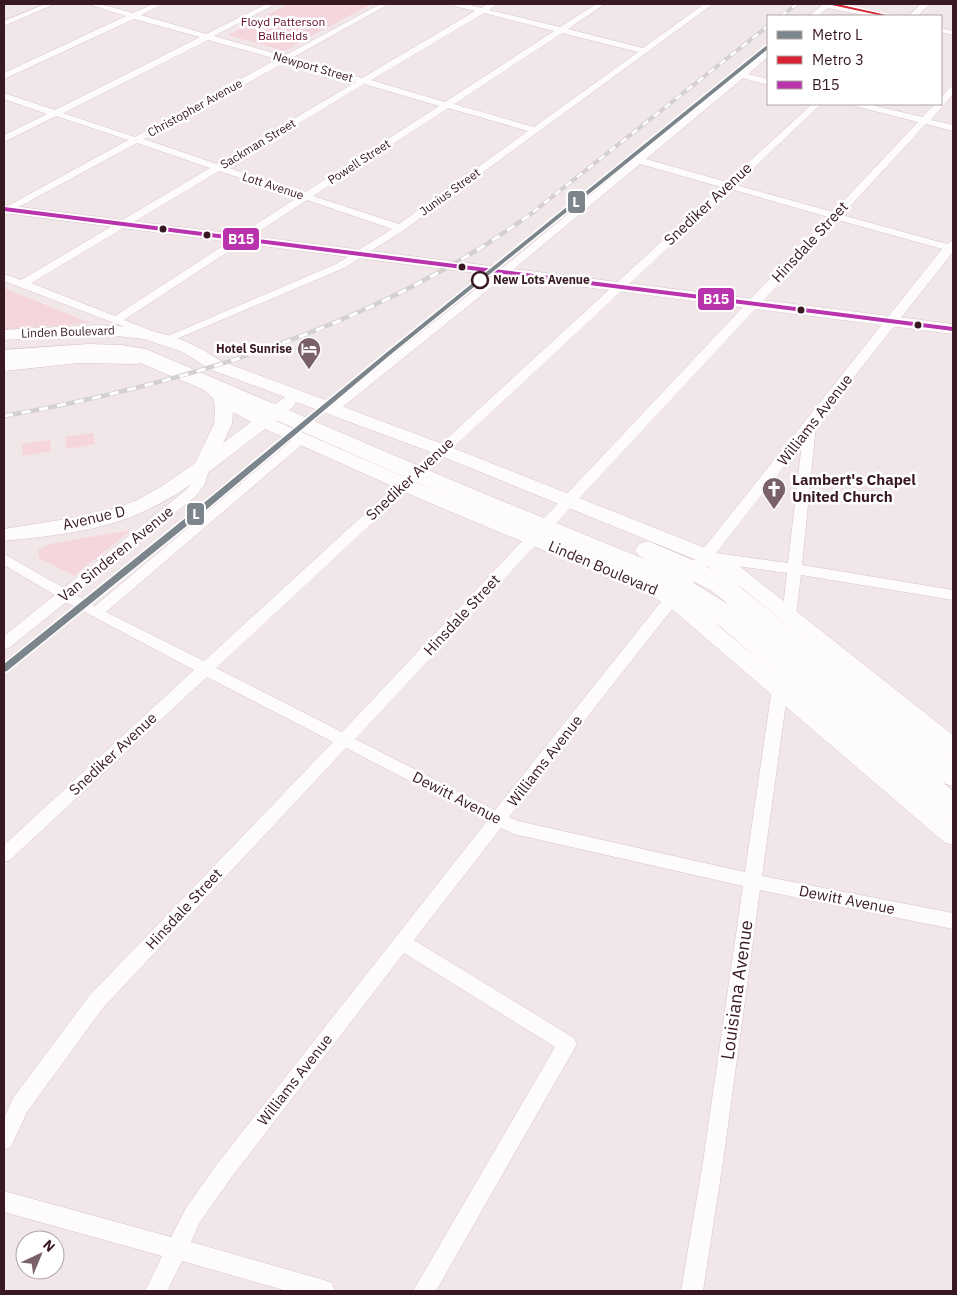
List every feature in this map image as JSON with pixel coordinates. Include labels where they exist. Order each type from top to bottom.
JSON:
[{"type":"highway","name":"Linden Boulevard","points":[[4,345],[80,338],[128,339],[155,344],[277,412],[423,467],[551,520],[660,575],[689,578],[721,585],[746,603],[953,774]]},
{"type":"highway","name":"Linden Boulevard","points":[[4,356],[81,350],[114,350],[138,354],[160,362],[208,373]]},
{"type":"highway","name":"Linden Boulevard","points":[[689,578],[710,604],[746,632],[953,808]]},
{"type":"highway","points":[[830,648],[896,726]]},
{"type":"street","points":[[4,24],[51,4]]},
{"type":"street","name":"Newport Street","points":[[92,4],[535,130]]},
{"type":"street","points":[[4,76],[159,4]]},
{"type":"street","points":[[4,139],[272,4]]},
{"type":"street","name":"Christopher Avenue","points":[[6,210],[385,4]]},
{"type":"street","points":[[457,4],[645,50]]},
{"type":"street","name":"Sackman Street","points":[[22,284],[494,4]]},
{"type":"street","name":"Powell Street","points":[[116,320],[601,4]]},
{"type":"street","name":"Junius Street","points":[[162,338],[340,266],[362,253],[400,228],[709,4]]},
{"type":"street","points":[[814,15],[827,4],[873,15]]},
{"type":"street","points":[[913,15],[926,4]]},
{"type":"street","points":[[331,410],[504,272],[767,54]]},
{"type":"street","points":[[741,75],[767,82]]},
{"type":"street","name":"Hinsdale Street","points":[[942,101],[953,89]]},
{"type":"street","name":"Lott Avenue","points":[[4,96],[400,228]]},
{"type":"street","name":"Snediker Avenue","points":[[4,855],[816,105]]},
{"type":"street","points":[[862,105],[953,128]]},
{"type":"street","name":"Hinsdale Street","points":[[4,1140],[20,1105],[96,1002],[551,520],[938,105]]},
{"type":"street","points":[[638,160],[952,247]]},
{"type":"street","points":[[6,210],[362,253],[953,329]]},
{"type":"street","name":"Williams Avenue","points":[[156,1291],[198,1207],[224,1171],[402,942],[952,247]]},
{"type":"street","points":[[4,277],[162,338]]},
{"type":"street","name":"Linden Boulevard","points":[[4,335],[92,329],[127,331],[162,338],[190,349],[208,373],[221,398],[277,412],[301,440],[423,467]]},
{"type":"street","name":"Linden Boulevard","points":[[4,366],[79,358],[130,358],[160,362]]},
{"type":"street","name":"Linden Boulevard","points":[[208,373],[331,410],[423,467],[689,578],[780,688],[953,835]]},
{"type":"street","points":[[203,466],[210,447],[225,423],[226,412],[221,398]]},
{"type":"street","points":[[203,466],[277,412]]},
{"type":"street","points":[[790,615],[810,426]]},
{"type":"street","name":"Van Sinderen Avenue","points":[[96,613],[301,440]]},
{"type":"street","name":"Avenue D","points":[[4,535],[96,520],[127,512],[164,493],[203,466]]},
{"type":"street","name":"Van Sinderen Avenue","points":[[4,644],[192,492],[198,484],[203,466]]},
{"type":"street","name":"Dewitt Avenue","points":[[4,558],[96,613],[514,827],[752,881],[953,921]]},
{"type":"street","points":[[689,578],[795,569],[953,595]]},
{"type":"street","name":"Linden Boulevard","points":[[689,578],[731,570],[790,615],[953,747]]},
{"type":"street","name":"Louisiana Avenue","points":[[692,1291],[713,1162],[780,688]]},
{"type":"street","points":[[402,942],[567,1044],[424,1291]]},
{"type":"street","points":[[4,1202],[324,1291]]},
{"type":"green space","name":"Floyd Patterson Ballfields","points":[[289,4],[371,4],[284,51],[228,35]]},
{"type":"green space","points":[[4,288],[90,323],[4,329]]},
{"type":"green space","points":[[93,433],[95,444],[67,449],[65,437]]},
{"type":"green space","points":[[50,440],[51,451],[23,456],[22,444]]},
{"type":"green space","points":[[131,530],[74,576],[39,558],[38,550],[49,544]]},
{"type":"railway","points":[[782,15],[797,4]]},
{"type":"railway","points":[[533,212],[767,27]]},
{"type":"railway","points":[[4,416],[144,386],[282,344],[348,317],[413,286],[476,251],[535,211]]},
{"type":"metro line","name":"3","points":[[832,4],[884,15]]},
{"type":"metro line","name":"L","points":[[4,669],[191,518],[388,354],[767,48]]},
{"type":"transit line","name":"B15","points":[[4,209],[953,329]]},
{"type":"place","name":"New Lots Avenue","points":[[480,280]]},
{"type":"place","name":"Hotel Sunrise","points":[[309,370]]},
{"type":"place","name":"Lambert's Chapel United Church","points":[[774,510]]}]
